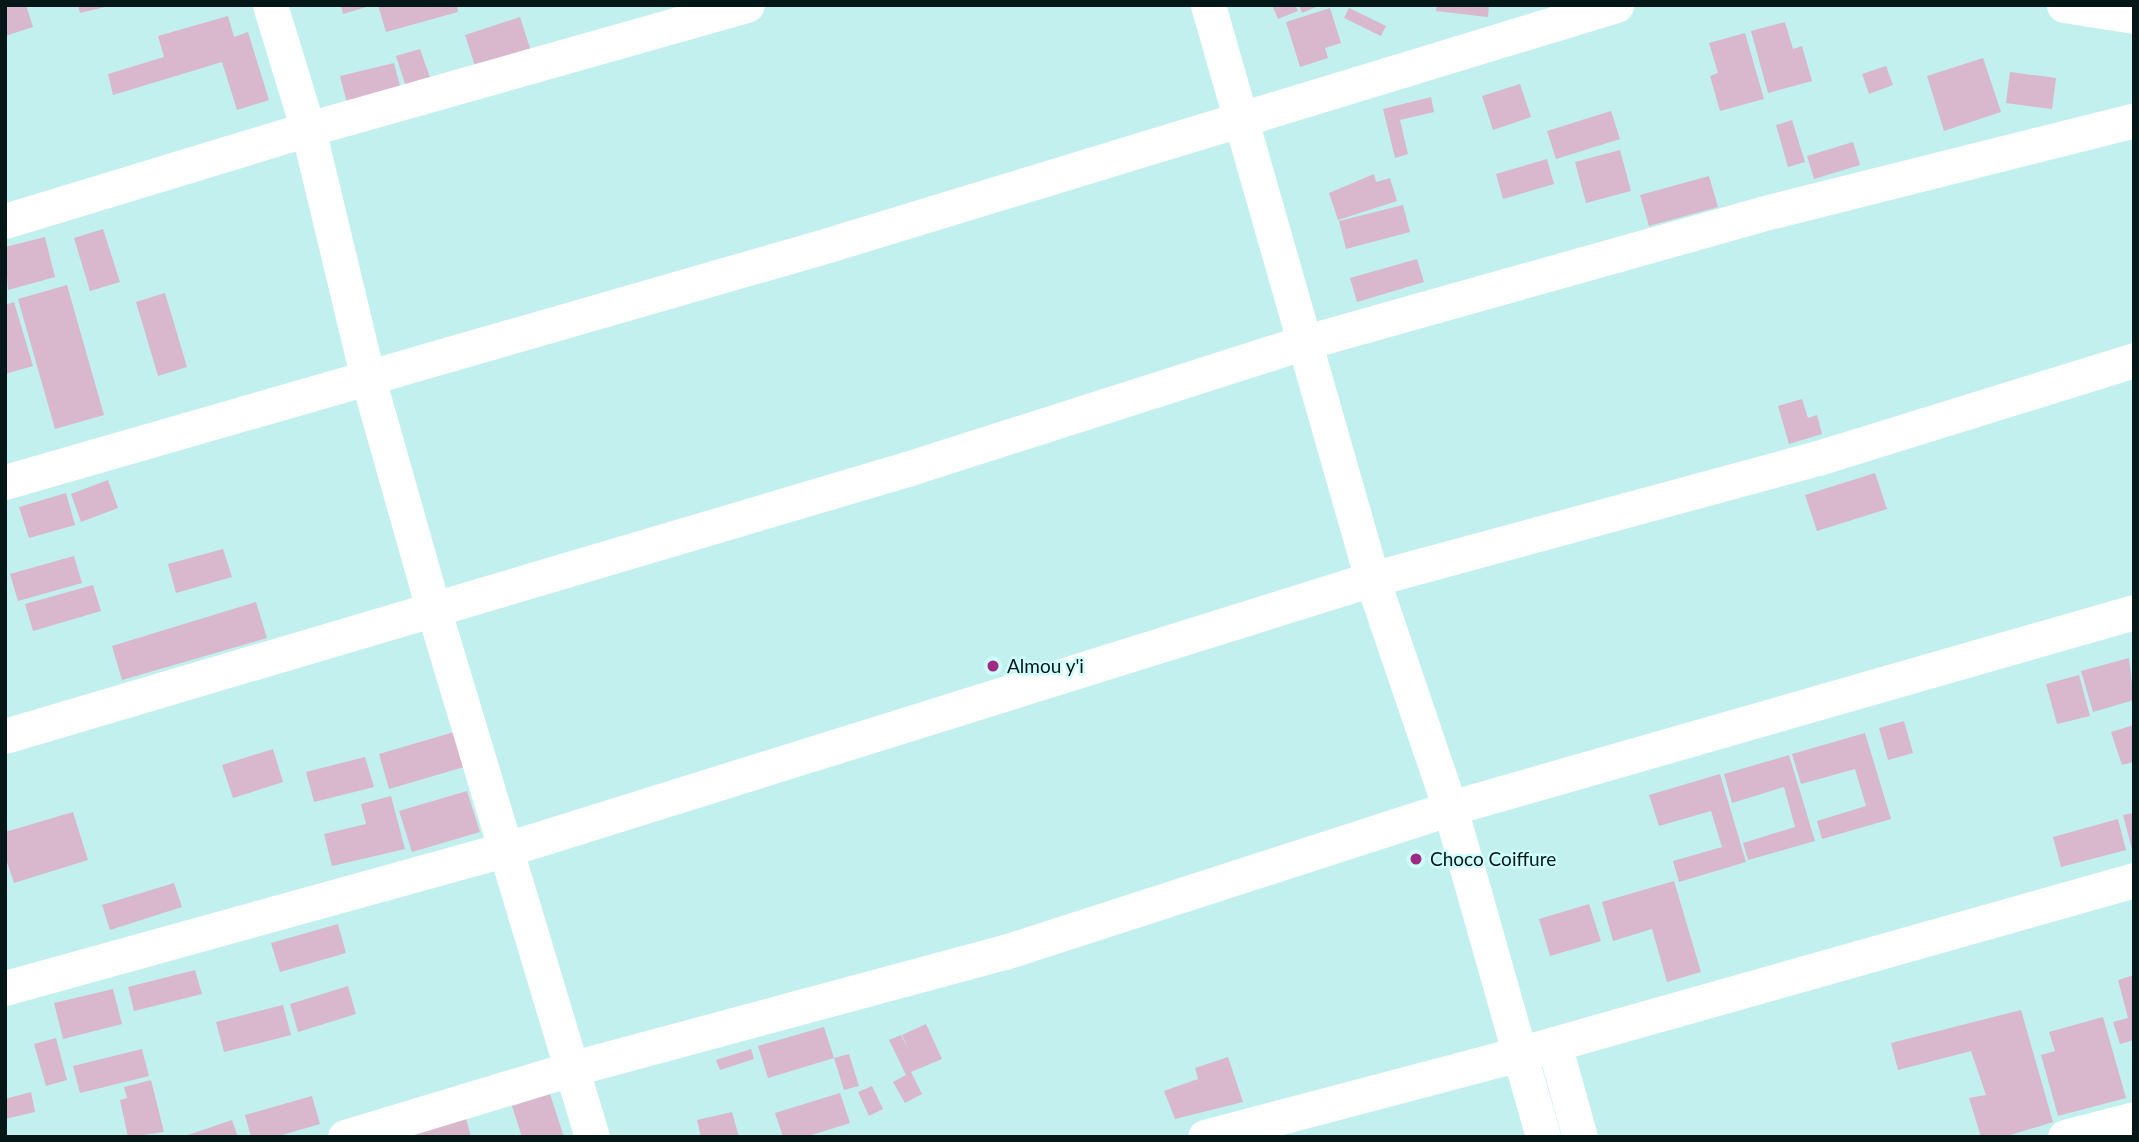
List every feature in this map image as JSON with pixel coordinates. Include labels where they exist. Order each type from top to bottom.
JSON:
[{"type":"street","points":[[270,5],[308,129],[368,375],[433,608],[574,1068],[592,1137]]},
{"type":"street","points":[[5,221],[308,129],[747,5]]},
{"type":"street","points":[[1208,5],[1372,579],[1450,808],[1538,1049],[1580,1137]]},
{"type":"street","points":[[5,482],[368,375],[815,249],[1616,5]]},
{"type":"street","points":[[2064,5],[2134,16]]},
{"type":"street","points":[[5,736],[907,469],[1306,342],[1773,211],[2134,120]]},
{"type":"street","points":[[5,988],[507,849],[1372,579],[1818,458],[2134,360]]},
{"type":"street","points":[[345,1137],[574,1068],[1005,952],[1450,808],[2134,612]]},
{"type":"street","points":[[1205,1137],[1538,1049],[2134,880]]},
{"type":"street","points":[[1538,1049],[1543,1137]]},
{"type":"street","points":[[2065,1137],[2134,1119]]},
{"type":"building","points":[[26,5],[33,27],[5,36],[5,6]]},
{"type":"building","points":[[78,5],[109,5],[109,6],[80,13]]},
{"type":"building","points":[[341,5],[370,5],[370,6],[343,14]]},
{"type":"building","points":[[378,5],[457,5],[458,12],[386,32]]},
{"type":"building","points":[[1272,5],[1295,5],[1298,11],[1278,19]]},
{"type":"building","points":[[1299,5],[1320,5],[1302,13]]},
{"type":"building","points":[[1437,5],[1489,5],[1488,17],[1436,11]]},
{"type":"building","points":[[1330,8],[1341,43],[1325,48],[1328,58],[1300,67],[1286,22]]},
{"type":"building","points":[[1349,8],[1386,26],[1381,36],[1344,18]]},
{"type":"building","points":[[228,16],[234,37],[248,32],[269,100],[237,110],[222,62],[113,95],[108,74],[164,57],[158,36]]},
{"type":"building","points":[[520,17],[531,51],[476,69],[465,35]]},
{"type":"building","points":[[1785,22],[1793,49],[1802,46],[1812,81],[1768,93],[1751,31]]},
{"type":"building","points":[[1745,33],[1764,99],[1720,111],[1710,76],[1718,73],[1709,43]]},
{"type":"building","points":[[420,49],[432,83],[407,90],[396,56]]},
{"type":"building","points":[[1983,58],[2001,112],[1944,131],[1927,76]]},
{"type":"building","points":[[394,63],[401,90],[347,103],[340,76]]},
{"type":"building","points":[[1886,66],[1893,85],[1869,94],[1862,74]]},
{"type":"building","points":[[2010,72],[2056,78],[2052,109],[2006,103]]},
{"type":"building","points":[[1520,84],[1531,117],[1493,130],[1482,96]]},
{"type":"building","points":[[1431,97],[1434,112],[1400,120],[1408,154],[1395,158],[1383,109]]},
{"type":"building","points":[[1611,111],[1620,139],[1556,159],[1547,131]]},
{"type":"building","points":[[1792,120],[1805,162],[1788,167],[1776,125]]},
{"type":"building","points":[[1853,142],[1860,165],[1814,179],[1807,156]]},
{"type":"building","points":[[1620,150],[1631,191],[1586,203],[1575,162]]},
{"type":"building","points":[[1547,159],[1554,184],[1503,199],[1496,174]]},
{"type":"building","points":[[1374,174],[1376,182],[1390,178],[1397,201],[1338,220],[1329,193]]},
{"type":"building","points":[[1709,176],[1718,207],[1649,226],[1640,195]]},
{"type":"building","points":[[1403,205],[1410,232],[1346,249],[1339,221]]},
{"type":"building","points":[[103,229],[120,282],[90,291],[74,238]]},
{"type":"building","points":[[45,237],[55,277],[8,290],[5,247]]},
{"type":"building","points":[[1417,259],[1424,282],[1357,302],[1350,278]]},
{"type":"building","points":[[67,285],[104,415],[55,429],[18,299]]},
{"type":"building","points":[[165,293],[187,367],[158,376],[136,302]]},
{"type":"building","points":[[14,302],[33,366],[5,374],[5,305]]},
{"type":"building","points":[[1802,399],[1808,418],[1817,415],[1822,434],[1789,444],[1778,406]]},
{"type":"building","points":[[1875,473],[1887,509],[1817,531],[1805,495]]},
{"type":"building","points":[[108,480],[118,508],[81,522],[71,494]]},
{"type":"building","points":[[66,493],[75,525],[29,538],[19,507]]},
{"type":"building","points":[[223,549],[232,577],[176,593],[168,564]]},
{"type":"building","points":[[74,556],[82,583],[18,601],[10,574]]},
{"type":"building","points":[[93,585],[101,611],[33,631],[25,604]]},
{"type":"building","points":[[256,602],[267,638],[122,680],[112,646]]},
{"type":"building","points":[[2129,658],[2134,700],[2093,712],[2081,671]]},
{"type":"building","points":[[2079,675],[2090,716],[2057,724],[2046,684]]},
{"type":"building","points":[[1904,721],[1913,753],[1888,760],[1879,728]]},
{"type":"building","points":[[2134,725],[2134,762],[2122,765],[2111,732]]},
{"type":"building","points":[[454,732],[464,767],[389,789],[379,754]]},
{"type":"building","points":[[1865,733],[1891,819],[1822,839],[1817,821],[1866,806],[1855,769],[1801,784],[1792,754]]},
{"type":"building","points":[[273,749],[283,782],[233,798],[222,765]]},
{"type":"building","points":[[1789,755],[1815,841],[1748,860],[1743,843],[1795,827],[1784,787],[1732,803],[1724,774]]},
{"type":"building","points":[[365,757],[374,787],[314,802],[306,772]]},
{"type":"building","points":[[1720,774],[1746,862],[1679,882],[1673,861],[1722,847],[1711,811],[1659,826],[1649,795]]},
{"type":"building","points":[[467,791],[480,832],[412,852],[399,811]]},
{"type":"building","points":[[391,796],[405,849],[332,866],[324,834],[366,824],[361,804]]},
{"type":"building","points":[[73,812],[88,860],[14,883],[5,856],[5,832]]},
{"type":"building","points":[[2134,813],[2134,853],[2133,853],[2123,815]]},
{"type":"building","points":[[2118,819],[2126,850],[2061,867],[2053,837]]},
{"type":"building","points":[[1674,881],[1701,972],[1667,982],[1652,929],[1613,941],[1602,902]]},
{"type":"building","points":[[174,883],[182,907],[110,930],[102,905]]},
{"type":"building","points":[[1589,904],[1601,941],[1550,956],[1539,919]]},
{"type":"building","points":[[338,924],[346,953],[280,972],[271,943]]},
{"type":"building","points":[[195,970],[202,994],[134,1011],[128,987]]},
{"type":"building","points":[[2134,975],[2134,1040],[2120,1044],[2113,1022],[2128,1018],[2118,980]]},
{"type":"building","points":[[348,986],[356,1014],[298,1032],[290,1004]]},
{"type":"building","points":[[113,989],[122,1024],[63,1039],[54,1003]]},
{"type":"building","points":[[283,1005],[291,1035],[224,1052],[216,1022]]},
{"type":"building","points":[[2021,1010],[2053,1122],[2004,1137],[1981,1137],[1969,1098],[1986,1095],[1971,1051],[1898,1070],[1891,1043]]},
{"type":"building","points":[[2103,1017],[2126,1098],[2058,1116],[2041,1055],[2055,1051],[2049,1032]]},
{"type":"building","points":[[926,1024],[942,1059],[911,1072],[922,1094],[905,1103],[893,1082],[906,1075],[889,1040],[901,1035],[909,1051],[902,1035]]},
{"type":"building","points":[[824,1027],[834,1058],[768,1078],[758,1046]]},
{"type":"building","points":[[56,1038],[67,1080],[46,1086],[34,1044]]},
{"type":"building","points":[[142,1049],[149,1076],[80,1093],[73,1066]]},
{"type":"building","points":[[751,1049],[754,1059],[720,1070],[716,1060]]},
{"type":"building","points":[[849,1054],[859,1086],[844,1090],[834,1058]]},
{"type":"building","points":[[1228,1057],[1243,1102],[1175,1119],[1164,1091],[1198,1079],[1195,1068]]},
{"type":"building","points":[[151,1080],[164,1132],[128,1137],[120,1100],[127,1098],[124,1087]]},
{"type":"building","points":[[872,1086],[883,1109],[869,1116],[858,1092]]},
{"type":"building","points":[[31,1092],[35,1112],[5,1119],[5,1099]]},
{"type":"building","points":[[840,1093],[850,1123],[805,1137],[783,1137],[775,1113]]},
{"type":"building","points":[[550,1094],[564,1137],[522,1137],[512,1106]]},
{"type":"building","points":[[312,1096],[320,1124],[275,1137],[251,1137],[245,1115]]},
{"type":"building","points":[[732,1112],[739,1137],[701,1137],[697,1120]]},
{"type":"building","points":[[466,1118],[471,1137],[401,1137]]},
{"type":"building","points":[[232,1120],[238,1137],[185,1137],[185,1136]]},
{"type":"place","name":"Almou y'i","points":[[993,666]]},
{"type":"place","name":"Choco Coiffure","points":[[1416,859]]}]
